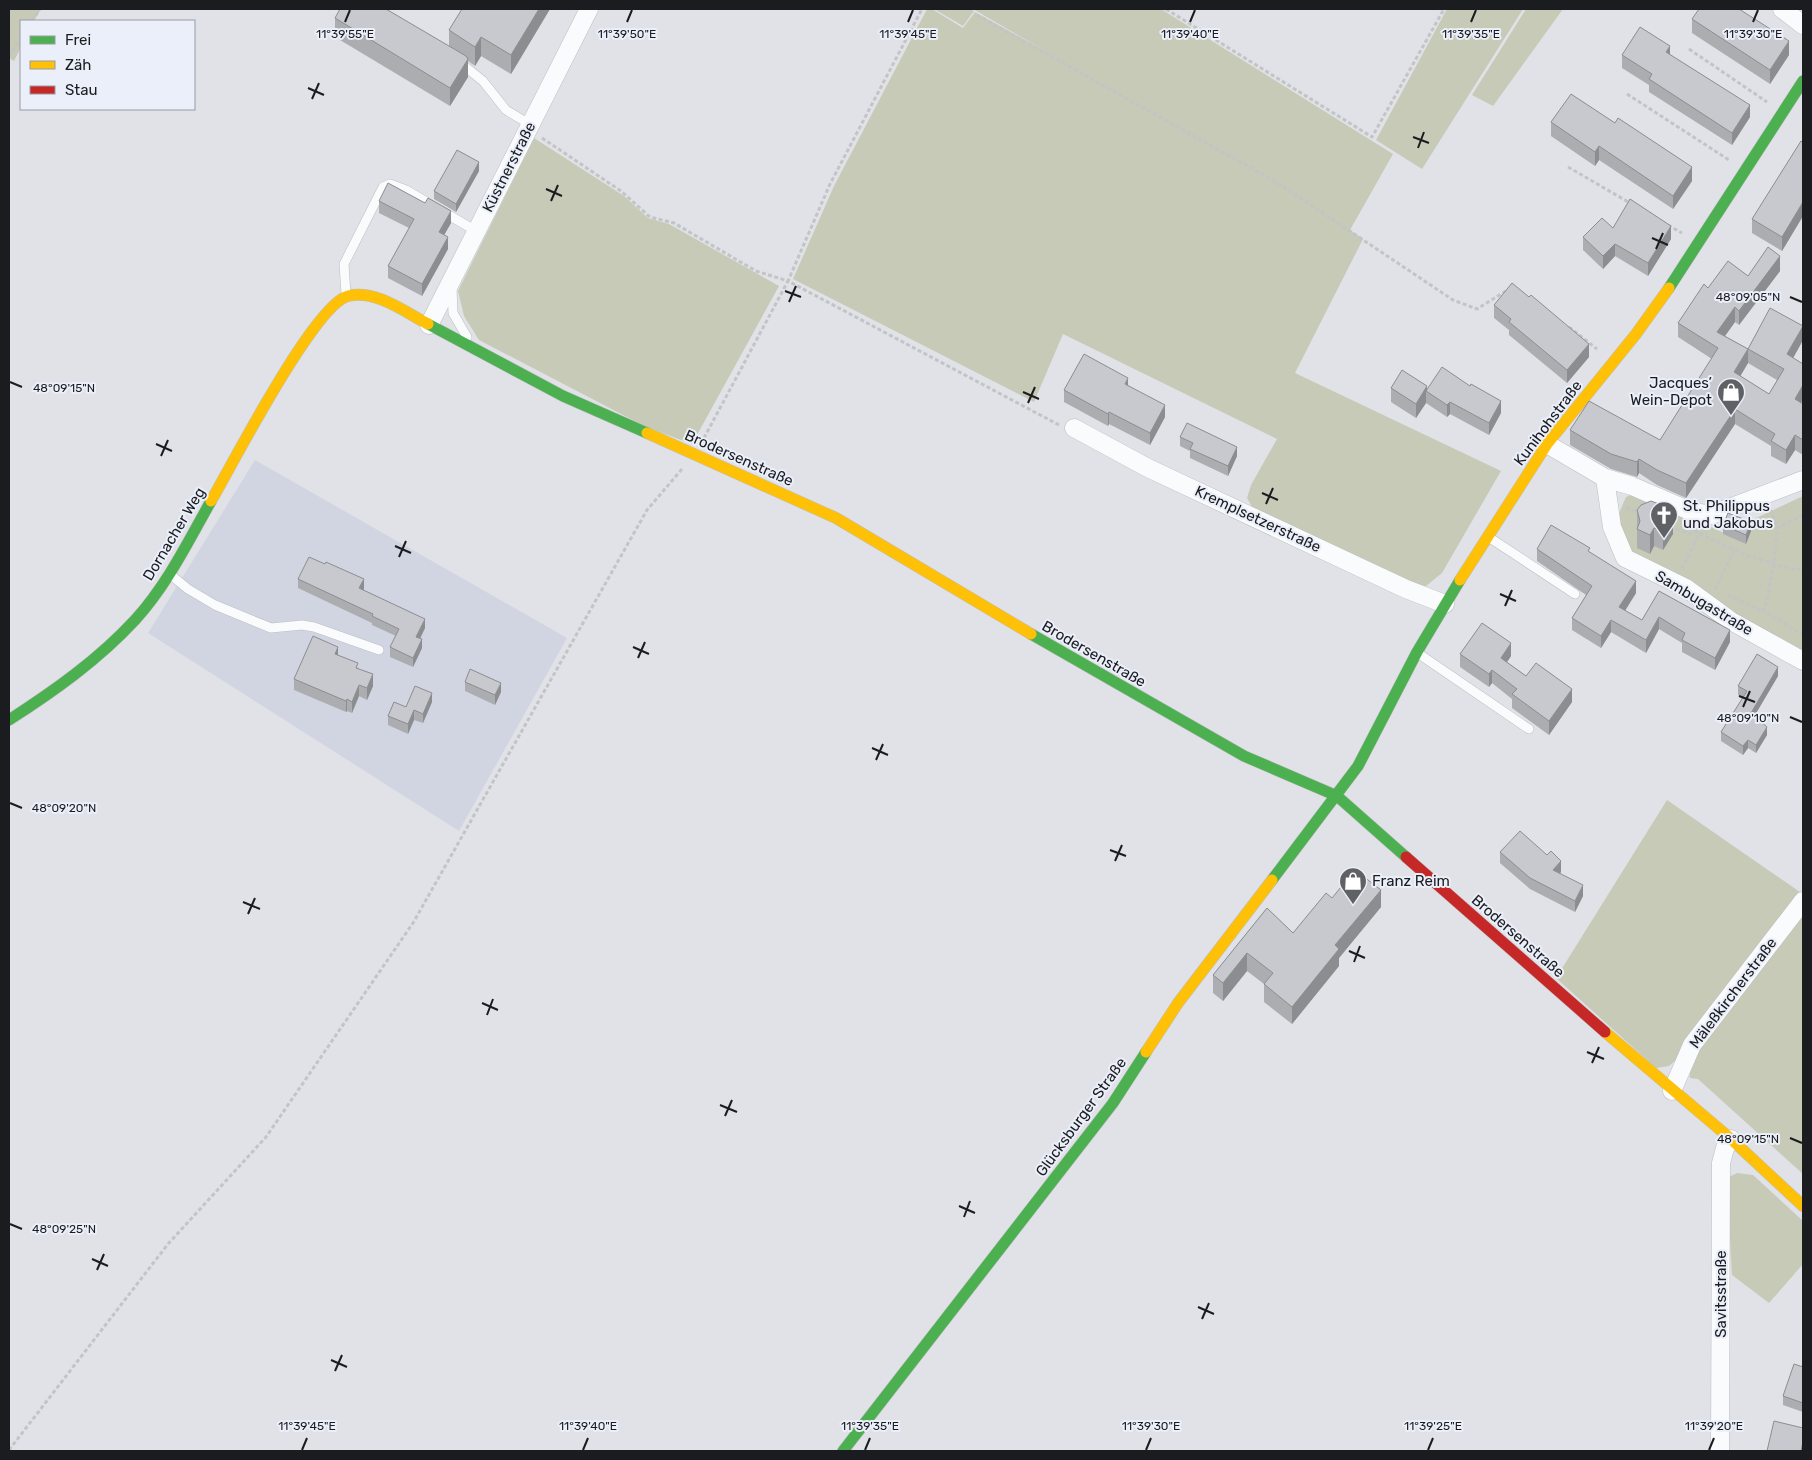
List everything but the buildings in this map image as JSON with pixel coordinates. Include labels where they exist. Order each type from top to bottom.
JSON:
[{"type":"street","name":"Küstnerstraße","points":[[429,325],[590,9]]},
{"type":"street","points":[[1782,9],[1803,25]]},
{"type":"street","name":"Kunihohstraße","points":[[1337,796],[1358,766],[1417,652],[1487,536],[1547,444],[1642,327],[1803,81]]},
{"type":"street","name":"Brodersenstraße","points":[[346,296],[369,294],[472,346],[563,396],[646,435],[695,454],[836,518],[1000,617],[1244,756],[1337,796],[1672,1091],[1731,1139],[1803,1206]]},
{"type":"street","name":"Dornacher Weg","points":[[9,720],[64,684],[134,620],[170,574],[299,346],[328,312],[346,296]]},
{"type":"street","name":"Kremplsetzerstraße","points":[[1074,428],[1148,468],[1406,589],[1445,604]]},
{"type":"street","points":[[1547,444],[1605,478],[1632,486],[1690,511],[1711,515],[1803,480]]},
{"type":"street","name":"Sambugastraße","points":[[1605,478],[1612,527],[1625,558],[1686,588],[1731,620],[1803,661]]},
{"type":"street","name":"Glücksburger Straße","points":[[843,1451],[1113,1103],[1178,1003],[1337,796]]},
{"type":"street","name":"Mäleßkircherstraße","points":[[1672,1091],[1692,1045],[1803,901]]},
{"type":"street","name":"Savitsstraße","points":[[1720,1451],[1721,1163],[1725,1148],[1731,1139]]},
{"type":"lane","points":[[448,54],[483,81],[506,110],[531,125]]},
{"type":"lane","points":[[346,296],[344,264],[383,187],[390,184],[406,190],[476,231]]},
{"type":"lane","points":[[452,281],[453,313],[472,346]]},
{"type":"lane","points":[[1487,536],[1575,594]]},
{"type":"lane","points":[[170,574],[188,590],[215,605],[271,628],[302,625],[314,627],[379,650]]},
{"type":"lane","points":[[1417,652],[1430,659],[1529,728]]},
{"type":"path","points":[[33,20],[40,9]]},
{"type":"path","points":[[9,1450],[168,1244],[266,1137],[413,923],[647,510],[695,454],[788,281],[830,184],[922,9]]},
{"type":"path","points":[[1166,9],[1372,137],[1444,9]]},
{"type":"path","points":[[977,15],[1278,183],[1452,300],[1477,309],[1509,289],[1515,291]]},
{"type":"path","points":[[9,56],[20,39]]},
{"type":"path","points":[[1689,49],[1783,113]]},
{"type":"path","points":[[1627,94],[1745,171]]},
{"type":"path","points":[[531,125],[542,138],[621,191],[650,217],[674,223],[756,271],[788,281],[1064,427],[1074,428]]},
{"type":"path","points":[[1568,167],[1634,205]]},
{"type":"path","points":[[1666,224],[1699,242]]},
{"type":"path","points":[[1567,326],[1614,362]]},
{"type":"path","points":[[1608,501],[1648,517]]},
{"type":"path","points":[[1690,574],[1682,569],[1699,533],[1711,515]]},
{"type":"path","points":[[1764,612],[1774,565],[1777,528],[1803,516]]},
{"type":"path","points":[[1665,524],[1690,534],[1694,531],[1774,565],[1803,570]]},
{"type":"path","points":[[1734,549],[1714,590],[1764,612],[1803,635]]},
{"type":"shaded area","points":[[255,460],[567,638],[459,831],[148,633]]},
{"type":"green space","points":[[9,9],[41,9],[35,20],[20,20],[20,49],[14,61],[9,58]]},
{"type":"green space","points":[[927,9],[932,9],[963,28],[975,12],[1045,51],[973,9],[1161,9],[1393,154],[1350,230],[1363,239],[1295,373],[1501,471],[1442,573],[1426,586],[1411,587],[1255,512],[1247,498],[1251,485],[1277,439],[1063,334],[1034,402],[793,279],[834,186]]},
{"type":"green space","points":[[934,9],[970,9],[974,11],[963,26]]},
{"type":"green space","points":[[1447,9],[1523,9],[1422,169],[1376,140]]},
{"type":"green space","points":[[1526,9],[1563,9],[1493,106],[1472,95]]},
{"type":"green space","points":[[534,138],[624,196],[648,218],[669,224],[779,286],[692,444],[646,427],[479,340],[464,316],[458,291]]},
{"type":"green space","points":[[1635,493],[1724,533],[1747,530],[1752,520],[1803,496],[1803,653],[1632,556],[1616,520],[1626,497]]},
{"type":"green space","points":[[1667,800],[1800,892],[1696,1025],[1679,1057],[1669,1066],[1656,1068],[1556,978]]},
{"type":"green space","points":[[1803,911],[1803,1174],[1698,1079],[1690,1078],[1690,1064],[1696,1049]]},
{"type":"green space","points":[[1737,1173],[1753,1175],[1803,1221],[1803,1264],[1769,1303],[1732,1275],[1727,1184],[1729,1177]]},
{"type":"traffic: fast","points":[[1669,288],[1803,81]]},
{"type":"traffic: fast","points":[[428,324],[563,396],[647,433]]},
{"type":"traffic: fast","points":[[9,720],[75,674],[121,635],[147,607],[167,578],[211,501]]},
{"type":"traffic: fast","points":[[1272,880],[1358,766],[1417,652],[1460,580]]},
{"type":"traffic: fast","points":[[1031,634],[1244,756],[1337,796],[1406,857]]},
{"type":"traffic: fast","points":[[843,1451],[1113,1103],[1146,1052]]},
{"type":"traffic: slow","points":[[1460,580],[1547,444],[1636,334],[1669,288]]},
{"type":"traffic: slow","points":[[211,501],[295,355],[333,306],[348,296],[369,296],[390,303],[428,324]]},
{"type":"traffic: slow","points":[[647,433],[836,518],[1031,634]]},
{"type":"traffic: slow","points":[[1146,1052],[1178,1003],[1272,880]]},
{"type":"traffic: slow","points":[[1605,1032],[1731,1139],[1803,1206]]},
{"type":"traffic: jam","points":[[1406,857],[1605,1032]]},
{"type":"place","name":"Jacques’ Wein-Depot","points":[[1731,416]]},
{"type":"place","name":"St. Philippus und Jakobus","points":[[1664,539]]},
{"type":"place","name":"Franz Reim","points":[[1353,905]]}]
